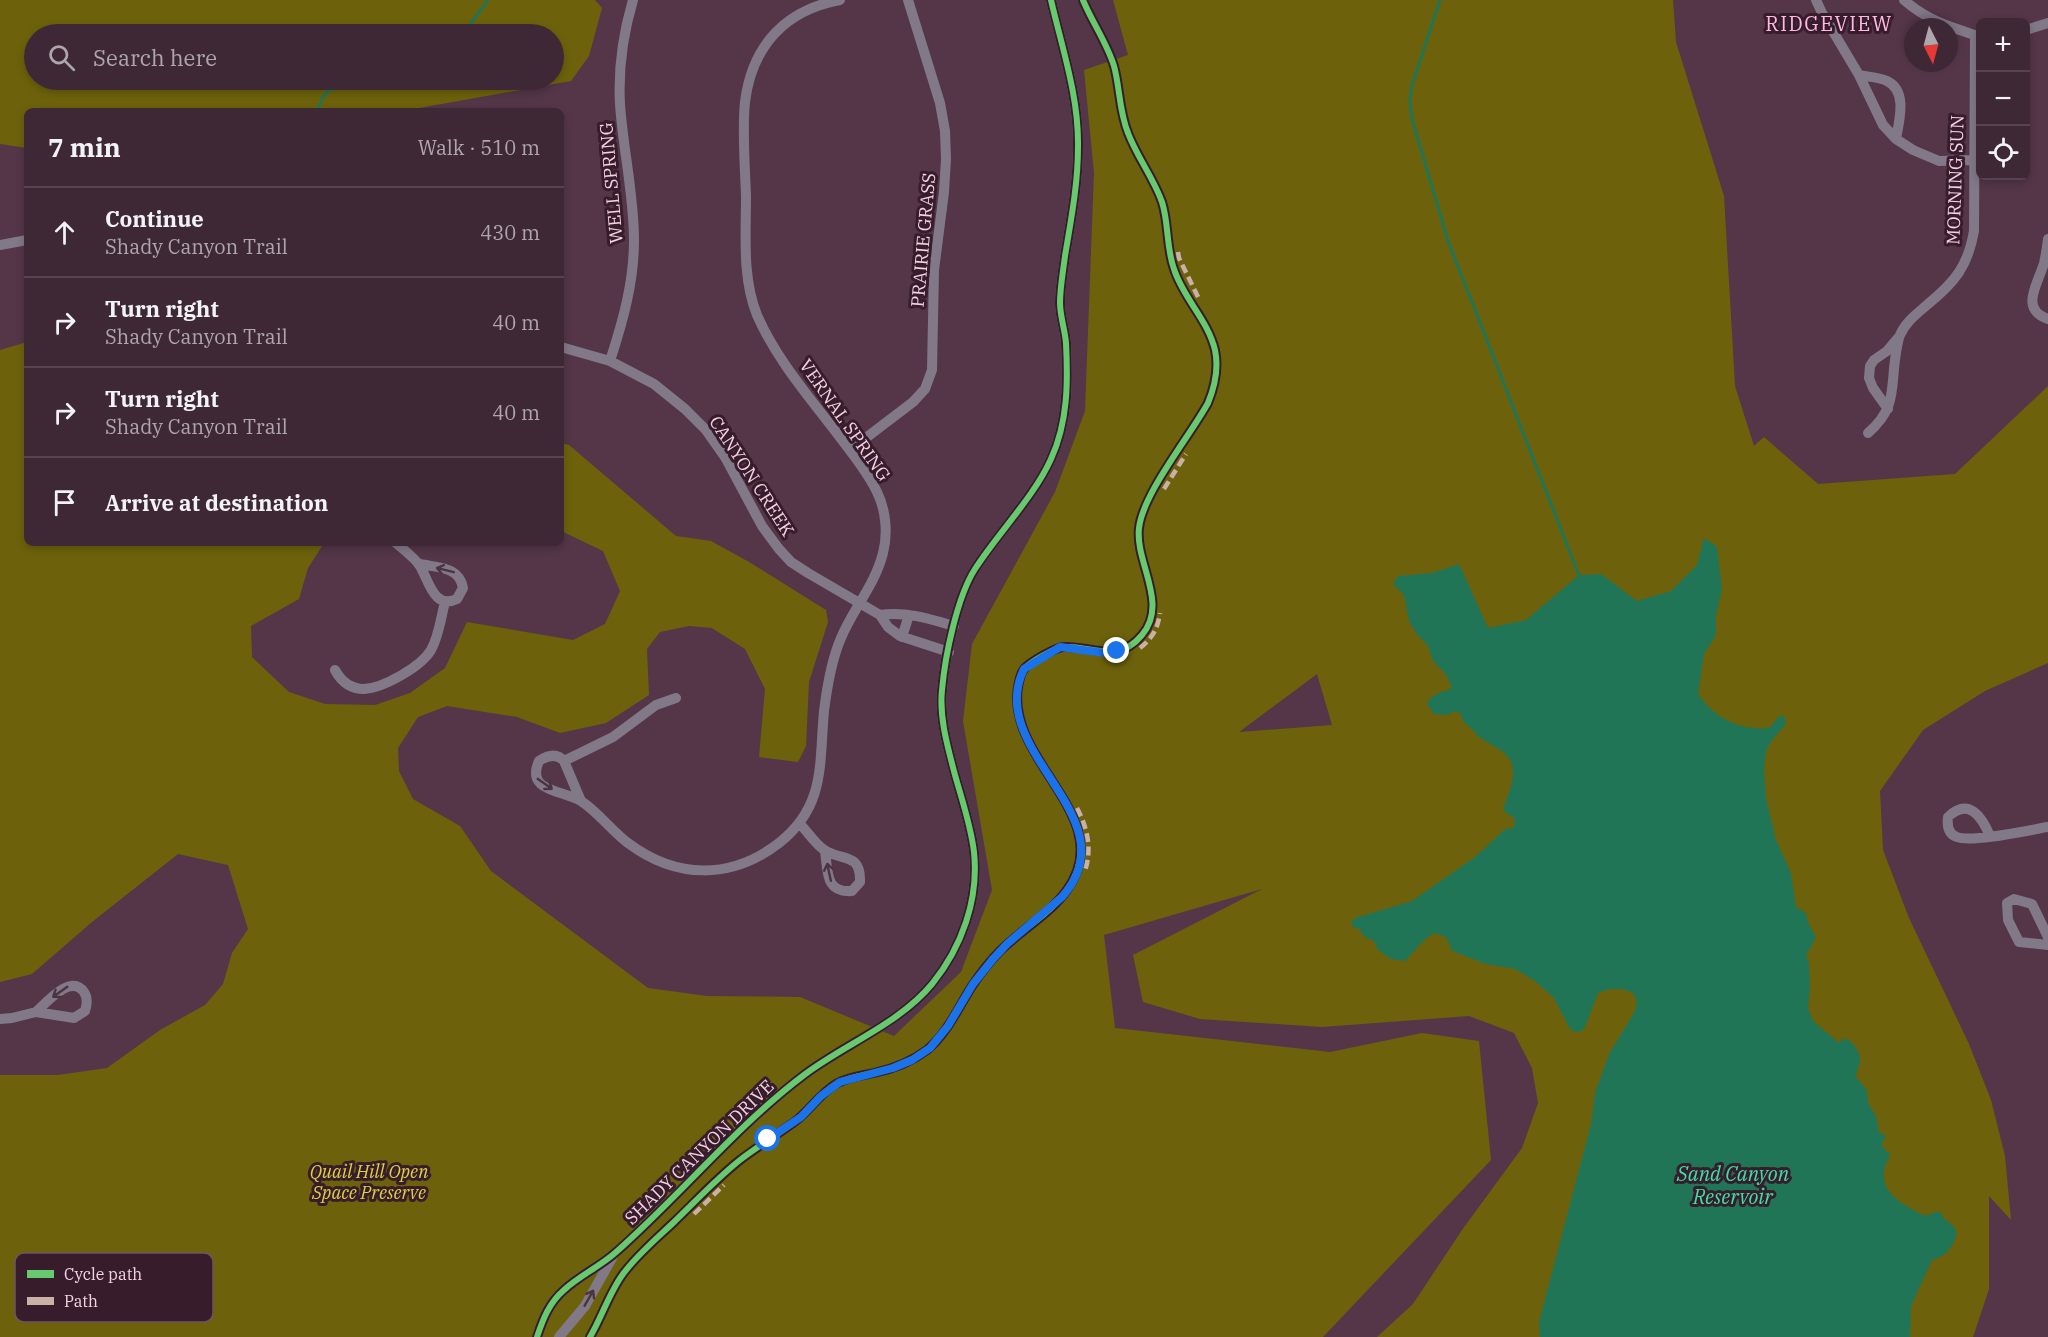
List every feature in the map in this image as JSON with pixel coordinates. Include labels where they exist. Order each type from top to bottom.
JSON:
[{"type":"street","name":"WELL SPRING","points":[[610,361],[621,329],[633,261],[633,220],[620,89],[624,36],[633,0]]},
{"type":"street","name":"VERNAL SPRING","points":[[581,801],[561,758],[555,756],[539,761],[536,778],[544,786],[581,801],[628,843],[659,862],[680,869],[703,872],[745,863],[762,855],[800,824],[816,787],[821,770],[824,712],[830,673],[841,638],[875,576],[886,536],[885,518],[879,495],[869,477],[773,346],[756,312],[747,272],[745,103],[752,68],[763,47],[779,28],[802,12],[840,0]]},
{"type":"street","name":"PRAIRIE GRASS","points":[[850,450],[913,402],[924,389],[932,370],[934,270],[944,192],[945,131],[940,103],[908,0]]},
{"type":"street","name":"SHADY CANYON DRIVE","points":[[614,1254],[773,1100],[806,1073],[910,1006],[930,987],[949,962],[962,933],[972,900],[974,851],[948,749],[941,693],[954,626],[962,596],[972,572],[1049,463],[1058,442],[1067,394],[1065,342],[1060,305],[1076,185],[1078,116],[1051,0]]},
{"type":"street","points":[[1816,0],[1859,75],[1883,125],[1896,139],[1913,150],[1939,160],[1974,160]]},
{"type":"street","points":[[1904,0],[1935,22],[1976,34]]},
{"type":"street","points":[[2030,28],[2048,23]]},
{"type":"street","name":"MORNING SUN","points":[[1888,409],[1873,388],[1869,378],[1870,366],[1887,351],[1914,315],[1949,285],[1964,267],[1971,252],[1974,231],[1977,72]]},
{"type":"street","points":[[1859,75],[1885,80],[1894,85],[1901,107],[1896,139]]},
{"type":"street","points":[[2048,239],[2044,263],[2032,303],[2034,311],[2039,316],[2048,319]]},
{"type":"street","points":[[0,245],[24,241]]},
{"type":"street","name":"MORNING SUN","points":[[1868,433],[1881,422],[1888,409],[1900,335]]},
{"type":"street","name":"CANYON CREEK","points":[[564,347],[610,361],[654,384],[701,424],[725,457],[748,502],[779,549],[807,573],[880,615],[888,627],[902,636],[949,652]]},
{"type":"street","points":[[399,546],[420,564],[438,598],[445,602],[457,599],[463,588],[462,581],[457,574],[420,564]]},
{"type":"street","points":[[335,670],[348,686],[364,689],[379,685],[416,667],[430,651],[445,602]]},
{"type":"street","name":"CANYON CREEK","points":[[880,615],[909,615],[954,626]]},
{"type":"street","points":[[902,636],[909,615]]},
{"type":"street","points":[[564,761],[613,737],[656,705],[676,698]]},
{"type":"street","points":[[800,824],[825,851]]},
{"type":"street","points":[[1990,836],[2048,827]]},
{"type":"street","points":[[2048,937],[2032,904],[2014,899],[2007,903],[2008,920],[2019,942],[2048,945]]},
{"type":"street","points":[[0,1019],[36,1012],[74,1018],[85,1011],[86,994],[79,987],[66,987],[36,1012]]},
{"type":"street","points":[[537,1337],[547,1309],[564,1290],[614,1254]]},
{"type":"street","points":[[559,1337],[585,1306],[614,1254]]},
{"type":"green space","points":[[0,0],[595,0],[602,8],[589,56],[571,81],[564,82],[564,24],[24,24],[24,90],[520,90],[419,108],[24,108],[24,148],[0,144]]},
{"type":"green space","name":"Quail Hill Open Space Preserve","points":[[1113,0],[1673,0],[1676,42],[1724,196],[1735,386],[1754,446],[1764,437],[1818,484],[1955,474],[2048,386],[2048,663],[1985,691],[1923,730],[1880,791],[1883,850],[1909,918],[1969,1044],[1991,1100],[2005,1156],[2011,1220],[1989,1196],[1989,1289],[1973,1337],[1377,1337],[1413,1304],[1462,1230],[1522,1148],[1538,1103],[1532,1068],[1514,1033],[1469,1016],[1322,1027],[1200,1019],[1143,1002],[1133,955],[1262,889],[1104,935],[1115,1028],[1330,1052],[1422,1033],[1479,1041],[1491,1160],[1323,1337],[0,1337],[0,1075],[58,1075],[107,1068],[160,1030],[205,1005],[223,984],[232,953],[248,929],[228,865],[178,854],[92,922],[32,974],[0,982],[0,350],[24,343],[24,546],[322,546],[308,568],[299,599],[251,626],[252,657],[289,692],[325,704],[375,705],[410,693],[445,668],[467,622],[573,640],[605,624],[620,591],[603,551],[564,532],[564,444],[569,445],[676,536],[711,541],[826,610],[828,622],[809,682],[806,746],[798,762],[759,757],[765,689],[745,649],[712,628],[689,626],[660,632],[647,649],[649,695],[606,723],[560,733],[517,717],[447,706],[418,717],[398,748],[399,771],[413,799],[460,826],[491,871],[648,988],[707,996],[800,997],[894,1036],[961,972],[992,890],[963,721],[972,644],[1055,492],[1085,411],[1094,173],[1084,70],[1128,55]],"holes":[[[1317,674],[1332,725],[1239,732]]]},
{"type":"water","name":"Sand Canyon Reservoir","points":[[1704,538],[1717,547],[1722,589],[1716,615],[1716,635],[1704,654],[1698,694],[1715,713],[1737,725],[1766,728],[1782,715],[1785,718],[1786,724],[1766,751],[1764,769],[1766,798],[1776,840],[1791,873],[1796,907],[1806,913],[1808,923],[1816,937],[1806,956],[1809,963],[1810,986],[1808,1008],[1813,1021],[1839,1043],[1844,1038],[1858,1051],[1860,1062],[1856,1077],[1867,1090],[1868,1103],[1876,1116],[1879,1132],[1885,1135],[1883,1148],[1890,1154],[1885,1165],[1884,1176],[1890,1192],[1902,1203],[1925,1216],[1941,1212],[1943,1218],[1953,1225],[1957,1233],[1949,1250],[1932,1260],[1911,1306],[1910,1337],[1540,1337],[1539,1322],[1591,1124],[1595,1093],[1609,1054],[1635,1011],[1637,1002],[1633,993],[1616,989],[1598,993],[1585,1027],[1582,1031],[1576,1032],[1570,1029],[1554,998],[1535,981],[1515,969],[1486,964],[1452,951],[1446,937],[1434,933],[1405,961],[1391,959],[1378,950],[1374,941],[1363,936],[1361,930],[1353,927],[1351,922],[1355,918],[1412,901],[1475,857],[1504,830],[1514,827],[1515,819],[1503,810],[1511,787],[1513,772],[1509,758],[1465,724],[1459,712],[1452,712],[1448,715],[1434,714],[1427,704],[1434,696],[1451,689],[1451,685],[1445,673],[1433,661],[1428,646],[1409,621],[1404,595],[1393,584],[1398,576],[1432,573],[1459,564],[1488,628],[1526,620],[1579,575],[1601,574],[1637,601],[1671,591],[1697,565]]},
{"type":"waterway","points":[[470,24],[488,0]]},
{"type":"waterway","points":[[1440,0],[1412,85],[1410,101],[1412,119],[1448,241],[1580,578]]},
{"type":"waterway","points":[[318,108],[329,90]]},
{"type":"marked path","points":[[1178,252],[1200,301]]},
{"type":"marked path","points":[[1164,489],[1186,454]]},
{"type":"marked path","points":[[1140,648],[1154,633],[1160,613]]},
{"type":"marked path","points":[[1077,808],[1088,839],[1085,871]]},
{"type":"marked path","points":[[694,1214],[724,1185]]},
{"type":"cycle path","points":[[537,1337],[550,1306],[564,1290],[615,1253],[779,1095],[804,1075],[888,1022],[919,998],[943,970],[960,938],[971,905],[975,870],[971,833],[943,722],[941,701],[949,644],[957,611],[975,569],[1026,501],[1051,459],[1061,431],[1066,402],[1066,343],[1060,297],[1078,161],[1078,128],[1069,73],[1051,0]]},
{"type":"cycle path","points":[[590,1337],[614,1289],[628,1267],[731,1167],[799,1119],[836,1084],[902,1064],[934,1044],[985,968],[1008,943],[1060,899],[1067,890],[1079,863],[1080,838],[1071,813],[1028,740],[1019,714],[1018,687],[1027,666],[1055,649],[1075,647],[1105,652],[1115,651],[1133,644],[1142,635],[1149,623],[1152,610],[1152,596],[1139,541],[1142,514],[1168,465],[1208,403],[1217,364],[1212,339],[1178,280],[1170,252],[1162,202],[1128,133],[1114,66],[1083,0]]},
{"type":"district","name":"RIDGEVIEW","points":[[1829,23]]},
{"type":"route","points":[[768,1139],[801,1117],[831,1087],[851,1078],[903,1065],[930,1048],[948,1026],[982,971],[1007,944],[1062,897],[1068,889],[1074,879],[1080,859],[1079,832],[1072,812],[1029,744],[1018,707],[1018,686],[1027,666],[1060,647],[1105,653],[1117,651]]}]
